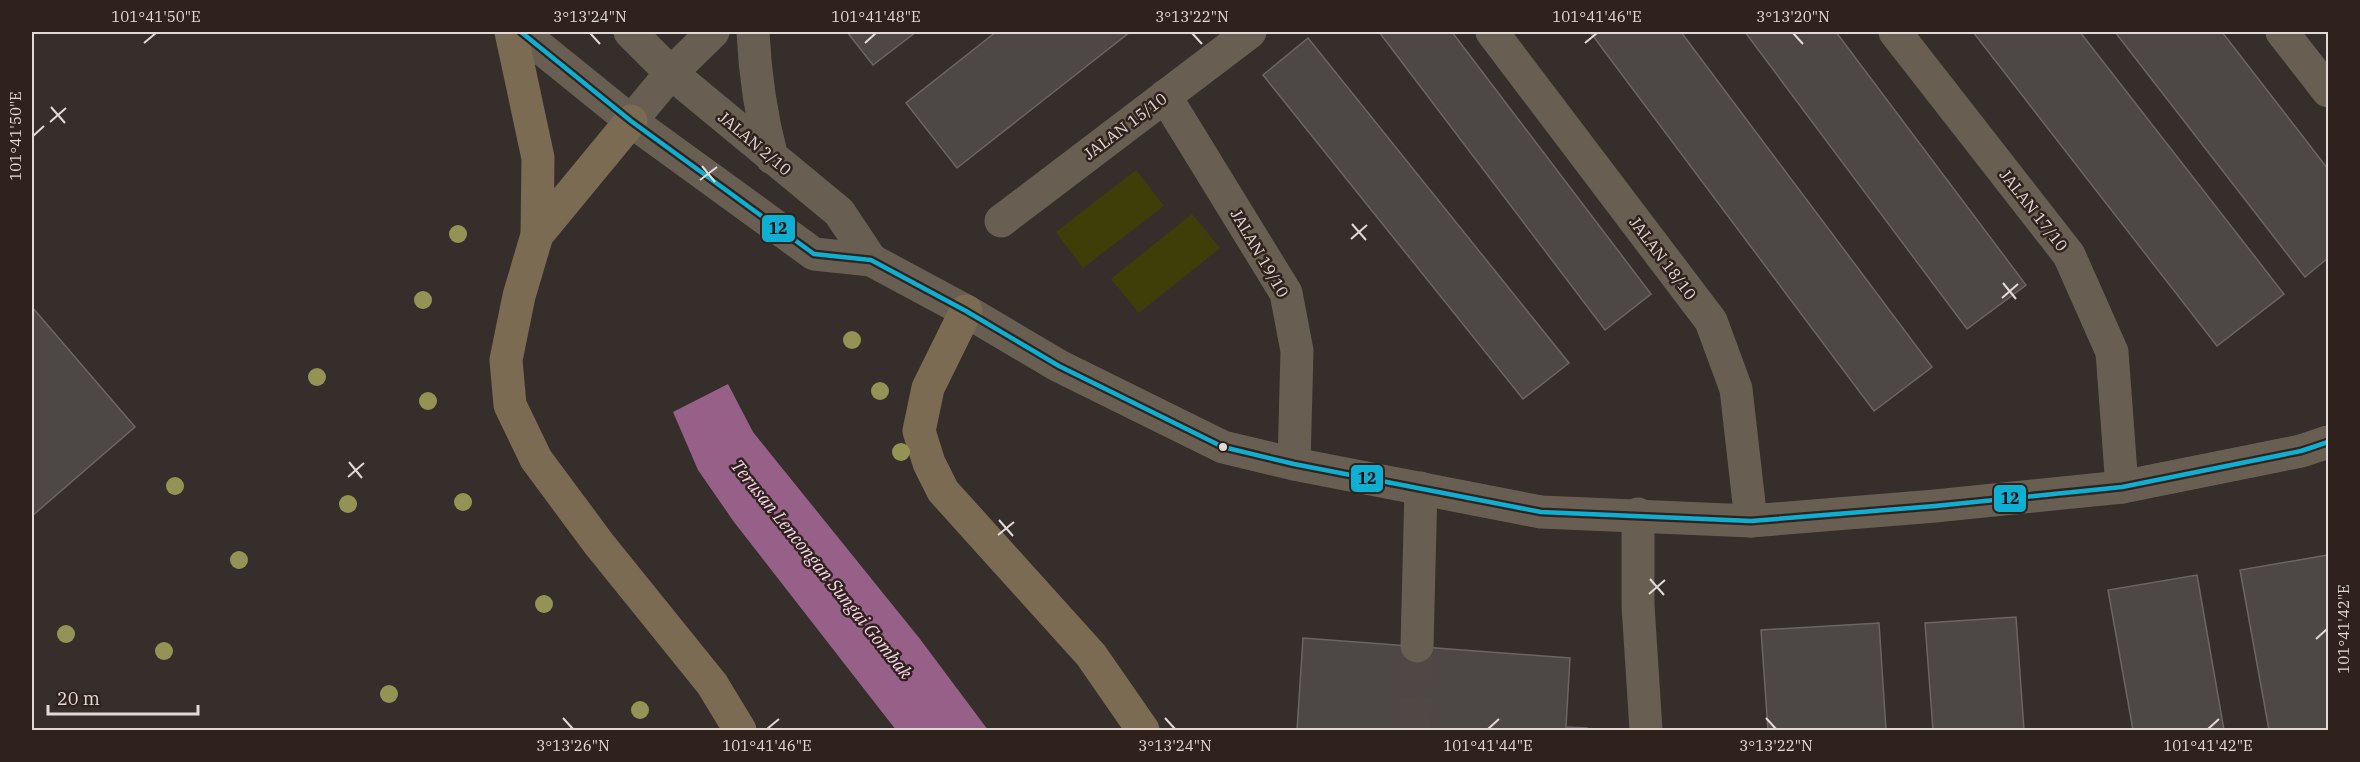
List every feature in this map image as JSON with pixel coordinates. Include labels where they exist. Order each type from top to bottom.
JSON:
[{"type":"highway","points":[[511,32],[538,158],[537,235],[519,296],[506,360],[510,405],[536,459],[599,544],[712,684],[740,730]]},
{"type":"highway","points":[[537,235],[632,122]]},
{"type":"highway","points":[[966,311],[928,388],[919,431],[929,464],[943,491],[1091,654],[1143,730]]},
{"type":"street","name":"JALAN 2/10","points":[[521,32],[632,122],[814,254],[871,260],[966,311],[1059,366],[1223,447],[1294,464],[1541,512],[1638,514],[1750,521],[1935,506],[2122,486],[2301,451],[2328,442]]},
{"type":"street","name":"JALAN 2/10","points":[[630,32],[671,73],[838,212],[871,260]]},
{"type":"street","points":[[632,122],[671,73],[714,32]]},
{"type":"street","points":[[753,32],[754,70],[772,158]]},
{"type":"street","name":"JALAN 15/10","points":[[1001,221],[1250,32]]},
{"type":"street","name":"JALAN 18/10","points":[[1492,32],[1711,321],[1736,389],[1750,521]]},
{"type":"street","name":"JALAN 17/10","points":[[1895,32],[2069,255],[2112,352],[2122,486]]},
{"type":"street","points":[[2282,32],[2328,91]]},
{"type":"street","name":"JALAN 19/10","points":[[1165,96],[1286,292],[1297,351],[1294,464]]},
{"type":"street","points":[[1417,646],[1420,488]]},
{"type":"street","points":[[1638,514],[1638,605],[1646,730]]},
{"type":"shaded area","points":[[1136,170],[1164,206],[1083,268],[1056,232]]},
{"type":"shaded area","points":[[1192,214],[1220,248],[1139,313],[1111,279]]},
{"type":"water","name":"Terusan Lencongan Sungai Gombak","points":[[728,384],[753,432],[920,639],[988,730],[896,730],[734,522],[698,470],[673,412]]},
{"type":"building","points":[[847,32],[916,32],[873,65]]},
{"type":"building","points":[[996,32],[1130,32],[957,168],[906,103]]},
{"type":"building","points":[[1379,32],[1452,32],[1651,294],[1605,330]]},
{"type":"building","points":[[1590,32],[1681,32],[1932,367],[1874,411]]},
{"type":"building","points":[[1745,32],[1836,32],[2026,285],[1967,329]]},
{"type":"building","points":[[1973,32],[2080,32],[2284,294],[2217,346]]},
{"type":"building","points":[[2115,32],[2222,32],[2328,169],[2328,258],[2305,277]]},
{"type":"building","points":[[1308,38],[1569,363],[1523,399],[1263,75]]},
{"type":"building","points":[[32,307],[135,427],[32,516]]},
{"type":"building","points":[[2328,555],[2328,730],[2269,730],[2240,570]]},
{"type":"building","points":[[2197,575],[2224,730],[2133,730],[2108,590]]},
{"type":"building","points":[[2016,617],[2024,730],[1933,730],[1925,623]]},
{"type":"building","points":[[1879,623],[1886,730],[1768,730],[1761,630]]},
{"type":"building","points":[[1303,638],[1570,658],[1566,727],[1587,728],[1586,730],[1297,730]]},
{"type":"tunnel","points":[[1415,730],[1417,646]]},
{"type":"transit line","name":"12","points":[[521,32],[631,121],[814,254],[871,260],[966,311],[1059,366],[1223,447],[1294,464],[1541,512],[1751,521],[1935,506],[2122,487],[2301,451],[2328,442]]}]
